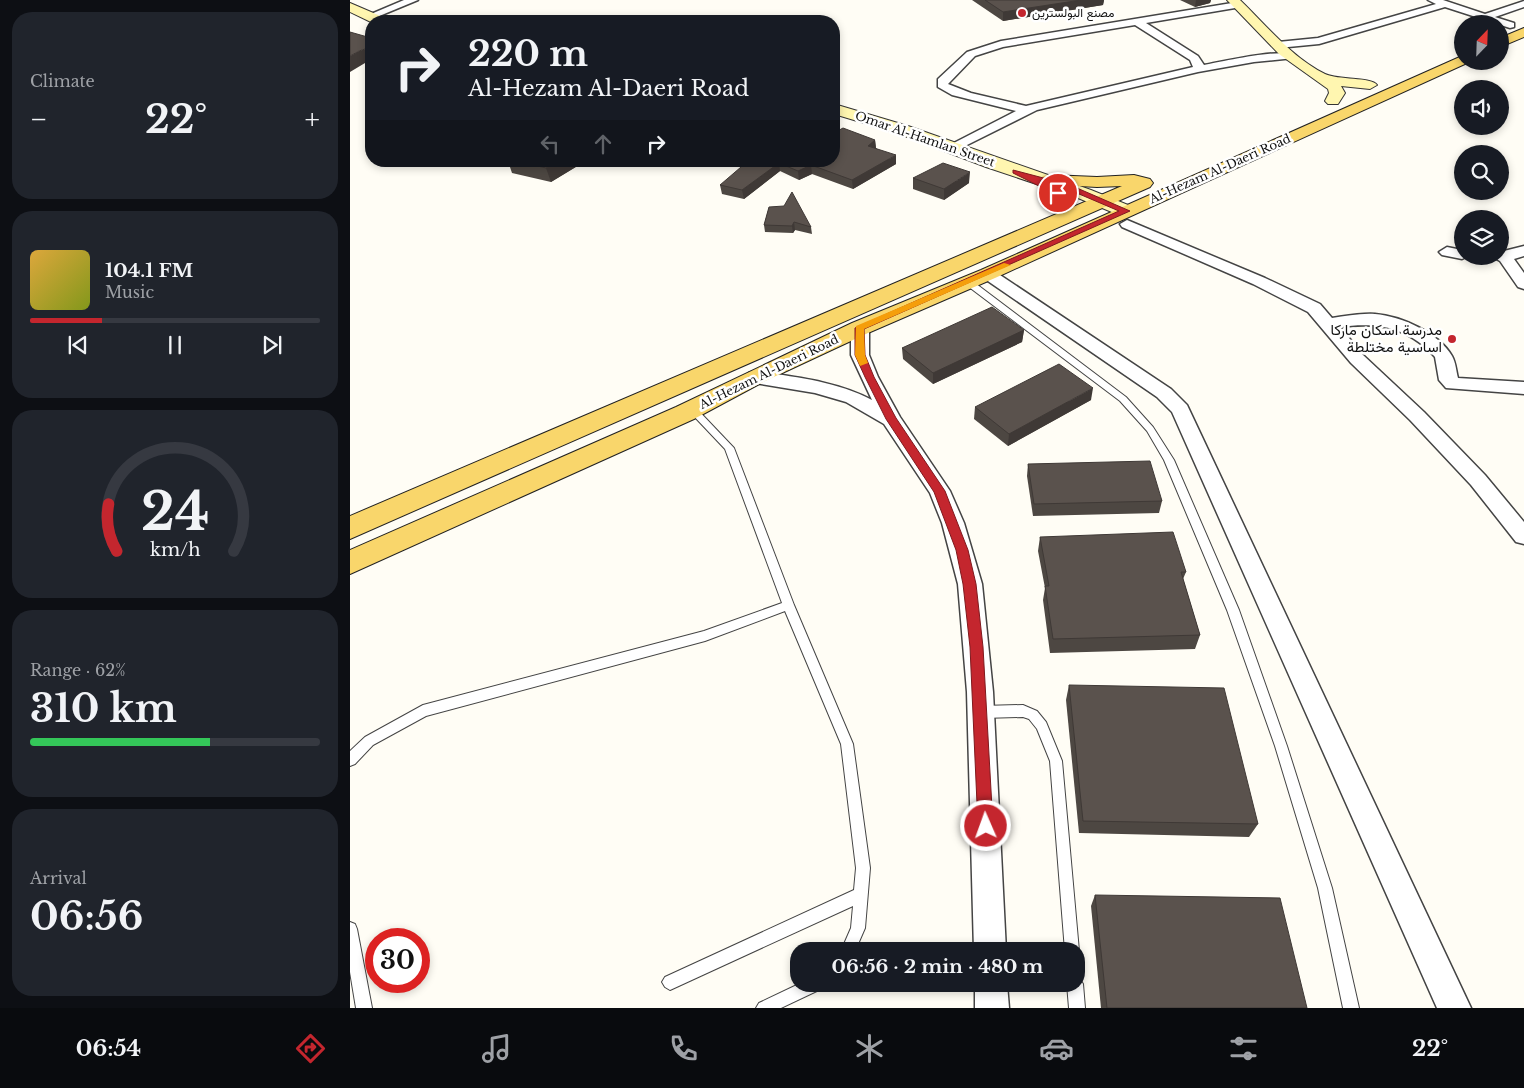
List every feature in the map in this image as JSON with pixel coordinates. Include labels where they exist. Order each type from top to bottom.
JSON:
[{"type":"main road","points":[[1509,25],[1524,19]]},
{"type":"main road","points":[[1509,39],[1524,32]]},
{"type":"main road","name":"Al-Hezam Al-Daeri Road","points":[[350,528],[1040,228],[1112,212],[1155,178],[1454,48]]},
{"type":"main road","name":"Al-Hezam Al-Daeri Road","points":[[350,564],[692,409],[754,377],[860,328],[978,278],[1112,212],[1454,63]]},
{"type":"main road","points":[[1040,228],[1050,216],[1054,207],[1046,183],[1104,182],[1155,178]]},
{"type":"street","points":[[383,15],[413,0]]},
{"type":"street","points":[[1433,0],[1479,15]]},
{"type":"street","points":[[1024,109],[1005,102],[950,91],[945,88],[942,81],[971,54],[988,48],[1236,3],[1290,56],[1336,90],[1333,101]]},
{"type":"street","points":[[1278,45],[1318,41],[1446,4]]},
{"type":"street","points":[[1491,15],[1524,4]]},
{"type":"street","points":[[350,7],[367,15]]},
{"type":"street","points":[[1139,22],[1194,58],[1199,64],[1198,68]]},
{"type":"street","points":[[952,147],[1024,109],[1198,68],[1254,59],[1290,56]]},
{"type":"street","points":[[1322,78],[1350,84],[1370,85]]},
{"type":"street","name":"Omar Al-Hamlan Street","points":[[840,111],[952,147],[1046,183],[1112,212]]},
{"type":"street","points":[[1112,212],[1314,308],[1362,364],[1417,416],[1478,480],[1507,518],[1524,536]]},
{"type":"street","points":[[1509,254],[1524,251]]},
{"type":"street","points":[[1509,265],[1524,284]]},
{"type":"street","points":[[978,278],[1164,393],[1180,409],[1454,1008]]},
{"type":"street","points":[[1328,324],[1373,319],[1396,323],[1432,345],[1442,355],[1446,364],[1448,380],[1453,384],[1524,388]]},
{"type":"street","points":[[860,328],[860,355],[891,419],[940,491],[959,541],[970,584],[981,712],[990,942]]},
{"type":"street","points":[[754,377],[826,390],[853,398],[891,419]]},
{"type":"street","points":[[991,992],[992,1008]]},
{"type":"lane","points":[[978,278],[1123,399],[1150,429],[1169,460],[1233,610],[1281,746],[1325,888],[1351,1008]]},
{"type":"lane","points":[[692,409],[728,448],[788,605],[847,744],[863,868],[858,928],[852,942]]},
{"type":"lane","points":[[350,760],[369,741],[423,711],[705,636],[788,605]]},
{"type":"lane","points":[[981,712],[1023,712],[1033,714],[1042,726],[1056,761],[1071,942]]},
{"type":"lane","points":[[670,982],[862,894]]},
{"type":"lane","points":[[350,929],[364,1008]]},
{"type":"lane","points":[[764,1008],[799,992]]},
{"type":"lane","points":[[1076,992],[1077,1008]]},
{"type":"building","points":[[985,0],[1081,0],[1003,12]]},
{"type":"building","points":[[350,32],[365,36],[365,49],[350,56]]},
{"type":"building","points":[[843,128],[875,140],[868,146],[896,155],[852,180],[816,167],[840,167],[840,130]]},
{"type":"building","points":[[943,163],[970,172],[944,189],[913,178]]},
{"type":"building","points":[[741,167],[774,167],[742,190],[720,185]]},
{"type":"building","points":[[788,167],[807,167],[798,171]]},
{"type":"building","points":[[792,192],[811,227],[794,222],[792,226],[764,225],[769,207],[784,206]]},
{"type":"building","points":[[992,307],[1024,330],[933,373],[902,348]]},
{"type":"building","points":[[1059,364],[1093,388],[1009,434],[975,407]]},
{"type":"building","points":[[1150,461],[1162,501],[1034,504],[1028,464]]},
{"type":"building","points":[[1173,532],[1186,572],[1181,572],[1200,635],[1053,639],[1045,586],[1049,586],[1040,537]]},
{"type":"building","points":[[1069,685],[1224,688],[1258,824],[1083,821]]},
{"type":"building","points":[[1095,895],[1280,898],[1307,1008],[1107,1008]]},
{"type":"slow traffic","points":[[864,363],[860,355],[860,328],[1007,265]]},
{"type":"place","name":"مصنع البولسترين","points":[[1022,13]]},
{"type":"place","name":"مدرسة اسكان ماركا اساسية مختلطة","points":[[1452,339]]},
{"type":"route","points":[[986,826],[977,647],[970,584],[962,550],[940,491],[891,419],[870,377],[860,355],[860,328],[978,278],[1126,211],[1068,186],[1016,171],[1058,193]]}]
